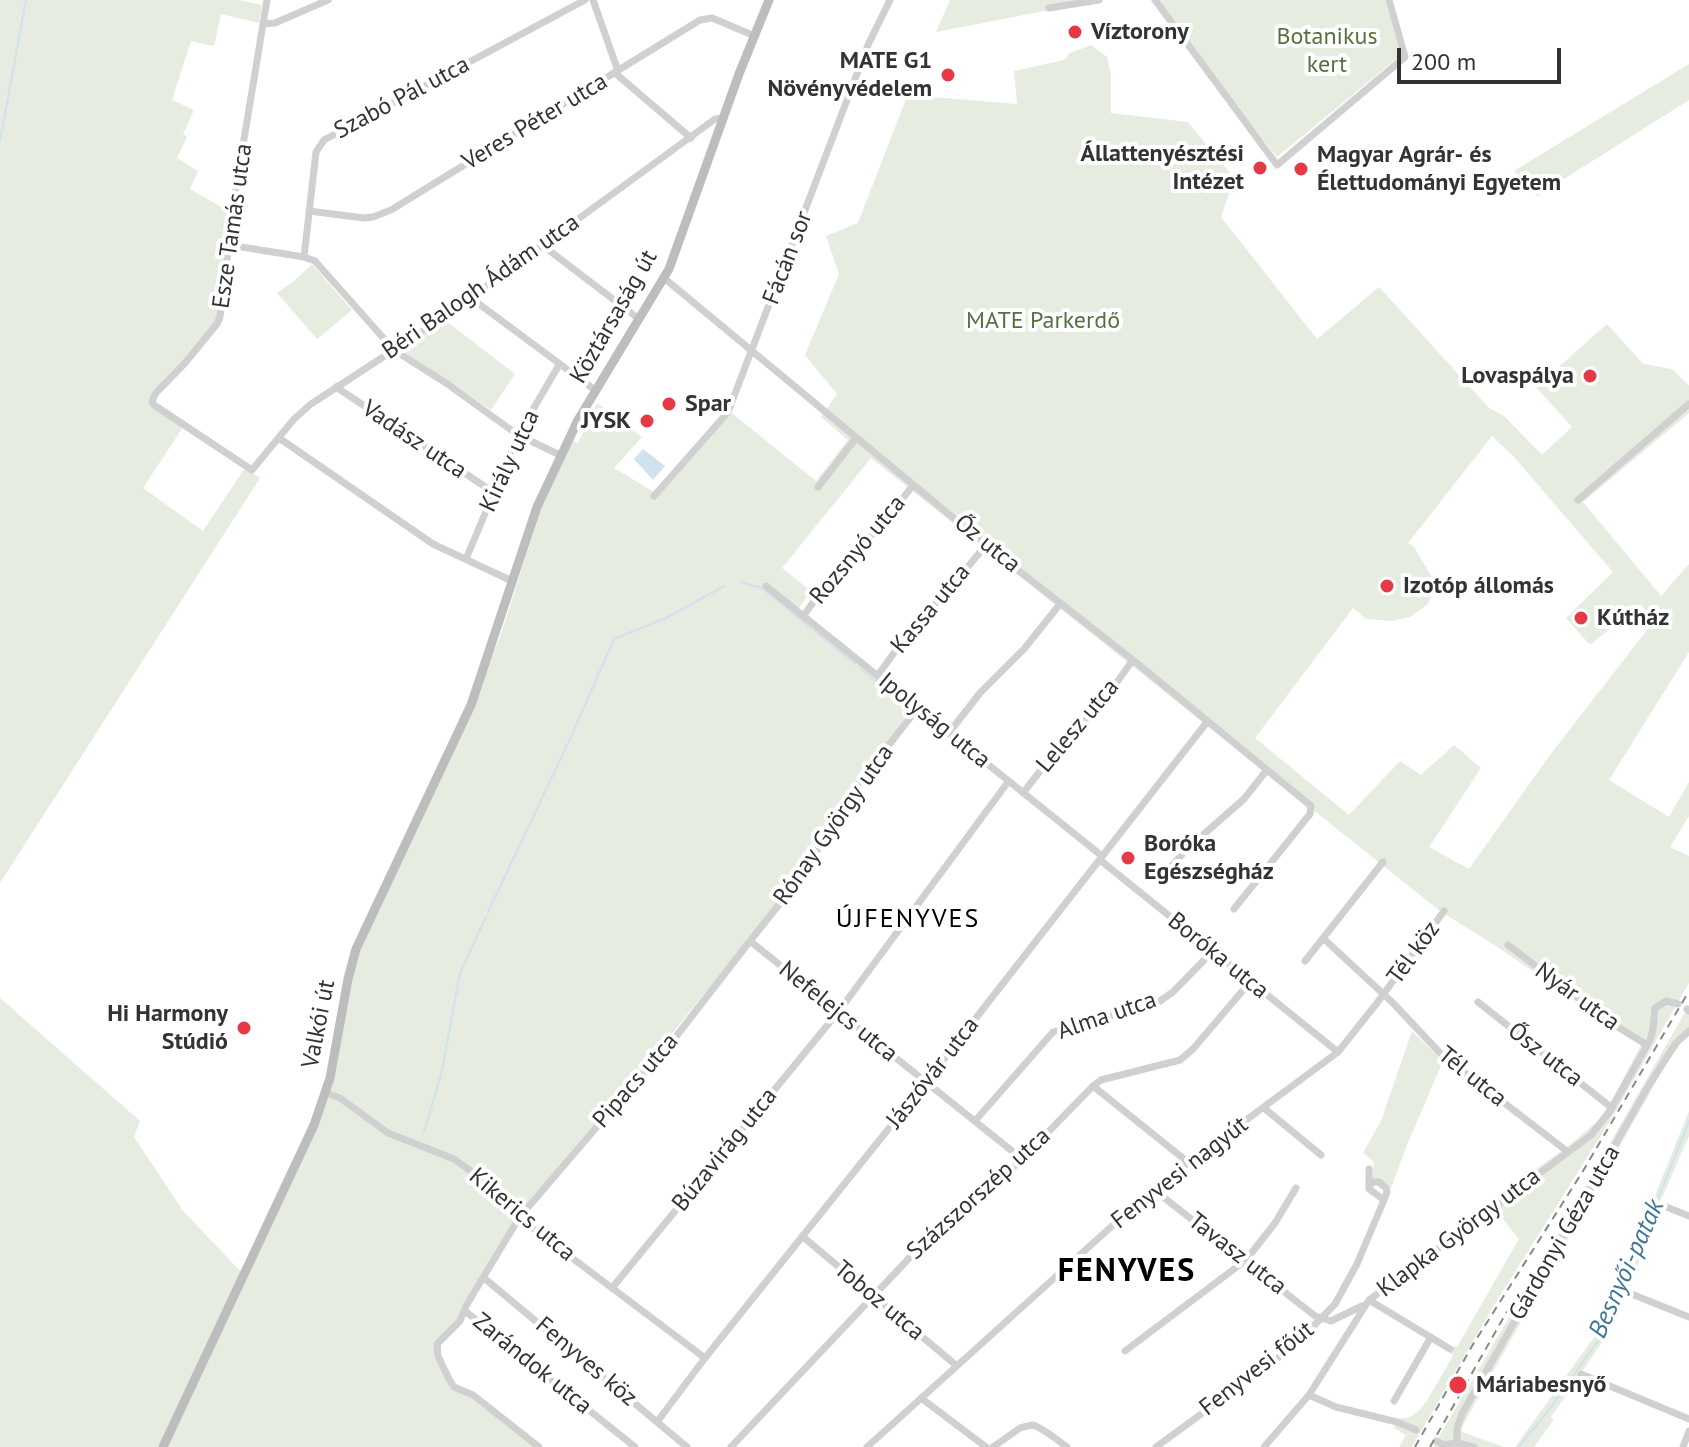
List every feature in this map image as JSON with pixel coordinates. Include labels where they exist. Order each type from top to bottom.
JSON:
[{"type":"main road","name":"Köztársaság út","points":[[504,606],[537,507],[560,455],[673,258],[769,0]]},
{"type":"main road","name":"Valkói út","points":[[163,1447],[301,1154],[326,1093],[356,949],[457,737],[504,606]]},
{"type":"street","name":"Esze Tamás utca","points":[[252,470],[152,402],[155,394],[183,366],[219,321],[224,301],[235,194],[267,0]]},
{"type":"street","points":[[263,24],[275,23],[328,0]]},
{"type":"street","name":"Szabó Pál utca","points":[[304,257],[316,152],[324,140],[585,0]]},
{"type":"street","points":[[593,0],[617,72],[691,138]]},
{"type":"street","name":"Fácán sor","points":[[654,496],[728,412],[868,45],[890,0]]},
{"type":"street","points":[[1049,8],[1099,0]]},
{"type":"street","points":[[1155,0],[1277,165],[1405,57],[1389,0]]},
{"type":"street","name":"Veres Péter utca","points":[[309,211],[355,218],[383,214],[704,18],[717,20],[755,36]]},
{"type":"street","name":"Béri Balogh Ádám utca","points":[[252,470],[303,410],[440,320],[715,119],[723,118]]},
{"type":"street","points":[[229,245],[311,258],[394,350],[518,435],[560,455]]},
{"type":"street","points":[[542,245],[639,319]]},
{"type":"street","name":"Őz utca","points":[[664,278],[986,545],[1133,660],[1312,808],[1234,909]]},
{"type":"street","points":[[471,298],[595,390]]},
{"type":"street","name":"Király utca","points":[[466,559],[518,435],[559,365]]},
{"type":"street","name":"Vadász utca","points":[[336,387],[493,492]]},
{"type":"street","points":[[1578,500],[1689,404]]},
{"type":"street","points":[[279,438],[433,544],[512,581]]},
{"type":"street","points":[[818,487],[856,438]]},
{"type":"street","name":"Rozsnyó utca","points":[[804,615],[836,571],[885,522],[913,485]]},
{"type":"street","name":"Kassa utca","points":[[878,675],[914,625],[947,592],[986,545]]},
{"type":"street","name":"Ipolyság utca","points":[[766,586],[1101,858]]},
{"type":"street","points":[[948,734],[980,693],[1024,649],[1060,604]]},
{"type":"street","name":"Lelesz utca","points":[[1023,793],[1106,697],[1133,660]]},
{"type":"street","name":"Rónay György utca","points":[[750,941],[801,877],[855,788],[917,709]]},
{"type":"street","name":"Jászóvár utca","points":[[657,1422],[1207,722]]},
{"type":"street","points":[[1167,871],[1188,848],[1244,799],[1266,771]]},
{"type":"street","name":"Búzavirág utca","points":[[612,1288],[839,1011],[1008,782]]},
{"type":"street","name":"Boróka utca","points":[[1101,858],[1212,952],[1338,1052]]},
{"type":"street","points":[[1305,961],[1383,862]]},
{"type":"street","name":"Tél köz","points":[[1383,995],[1444,911]]},
{"type":"street","name":"Tél utca","points":[[1323,938],[1442,1055],[1568,1152]]},
{"type":"street","name":"Nefelejcs utca","points":[[750,941],[1022,1159]]},
{"type":"street","name":"Pipacs utca","points":[[539,1447],[473,1395],[454,1387],[438,1356],[437,1344],[457,1325],[519,1218],[668,1047],[750,941]]},
{"type":"street","name":"Nyár utca","points":[[1508,945],[1608,1021],[1647,1045]]},
{"type":"street","name":"Alma utca","points":[[975,1121],[1053,1032],[1157,1003],[1173,992],[1212,952]]},
{"type":"street","name":"Százszorszép utca","points":[[731,1447],[914,1253],[966,1212],[1093,1086],[1101,1080],[1170,1064],[1187,1056],[1250,982]]},
{"type":"street","name":"Fenyvesi nagyút","points":[[867,1447],[1153,1189],[1338,1052],[1383,995]]},
{"type":"street","name":"Klapka György utca","points":[[1264,1447],[1309,1395],[1367,1302],[1591,1135],[1612,1108],[1647,1045],[1653,1032],[1655,1008],[1664,999],[1678,1004]]},
{"type":"street","name":"Ősz utca","points":[[1478,1002],[1612,1108]]},
{"type":"street","name":"Gárdonyi Géza utca","points":[[1457,1443],[1457,1428],[1462,1414],[1649,1085],[1681,1037],[1689,1031]]},
{"type":"street","points":[[1093,1086],[1189,1163]]},
{"type":"street","name":"Kikerics utca","points":[[326,1093],[340,1098],[388,1133],[454,1159],[485,1181],[519,1218],[705,1358]]},
{"type":"street","points":[[1264,1108],[1321,1155]]},
{"type":"street","points":[[1321,1319],[1335,1304],[1349,1279],[1384,1200],[1372,1193],[1369,1169]]},
{"type":"street","points":[[1125,1351],[1246,1260],[1275,1223],[1296,1188]]},
{"type":"street","name":"Tavasz utca","points":[[1153,1189],[1321,1319]]},
{"type":"street","points":[[1664,1206],[1689,1216]]},
{"type":"street","name":"Toboz utca","points":[[802,1236],[957,1366]]},
{"type":"street","name":"Fenyves köz","points":[[484,1278],[687,1447]]},
{"type":"street","points":[[1629,1293],[1689,1317]]},
{"type":"street","points":[[1367,1302],[1450,1349]]},
{"type":"street","name":"Fenyvesi főút","points":[[1156,1447],[1293,1347],[1321,1319],[1339,1319],[1367,1302]]},
{"type":"street","name":"Zarándok utca","points":[[465,1311],[635,1447]]},
{"type":"street","points":[[1394,1401],[1431,1337]]},
{"type":"street","points":[[1581,1374],[1689,1419]]},
{"type":"street","points":[[1309,1395],[1336,1407],[1397,1422],[1416,1430]]},
{"type":"street","points":[[921,1398],[986,1447]]},
{"type":"street","points":[[993,1447],[1028,1425],[1036,1426],[1067,1447]]},
{"type":"street","points":[[1683,1447],[1689,1431]]},
{"type":"street","points":[[1436,1441],[1444,1445],[1457,1443],[1474,1447]]},
{"type":"green space","points":[[0,0],[239,0],[262,5],[259,23],[221,14],[214,46],[191,41],[172,100],[194,110],[183,134],[187,137],[177,158],[198,171],[190,189],[230,212],[217,320],[149,402],[183,427],[143,488],[203,531],[245,468],[260,478],[0,883]]},
{"type":"green space","points":[[950,0],[1102,0],[936,32]]},
{"type":"green space","name":"Botanikus kert","points":[[1152,0],[1385,0],[1401,55],[1277,157]]},
{"type":"green space","name":"MATE Parkerdő","points":[[1091,45],[1107,57],[1111,74],[1111,113],[1188,122],[1234,178],[1221,217],[1317,339],[1379,287],[1489,408],[1504,416],[1542,455],[1572,427],[1536,387],[1607,324],[1643,364],[1672,369],[1689,386],[1689,413],[1583,502],[1661,596],[1689,564],[1689,652],[1609,780],[1669,817],[1689,782],[1689,816],[1670,847],[1689,856],[1689,983],[1610,1121],[1491,1310],[1412,1447],[1399,1447],[1406,1435],[1394,1428],[1397,1419],[1410,1417],[1426,1402],[1453,1356],[1450,1353],[1454,1346],[1457,1347],[1519,1239],[1490,1203],[1599,1120],[1641,1045],[1440,911],[871,458],[782,568],[811,591],[796,612],[861,662],[910,706],[910,712],[849,791],[785,894],[628,1088],[515,1218],[457,1323],[437,1340],[446,1379],[536,1447],[0,1447],[0,998],[140,1121],[134,1137],[183,1211],[243,1274],[325,1104],[357,955],[488,667],[540,512],[573,440],[578,443],[597,403],[642,437],[614,468],[654,492],[728,410],[816,481],[848,440],[821,417],[837,394],[805,355],[839,274],[826,236],[858,223],[913,81],[932,97],[1017,104],[1014,71],[1064,60],[1070,53]],"holes":[[[1492,436],[1515,458],[1613,572],[1566,618],[1590,645],[1641,604],[1654,621],[1550,755],[1469,869],[1429,847],[1481,768],[1454,745],[1421,775],[1400,761],[1349,815],[1255,738],[1353,608],[1366,619],[1391,621],[1410,617],[1428,604],[1434,581],[1414,547],[1408,543]]]},
{"type":"green space","points":[[1689,64],[1689,100],[1537,196],[1514,171]]},
{"type":"green space","points":[[312,264],[352,310],[317,339],[277,293]]},
{"type":"green space","points":[[446,321],[515,374],[491,410],[403,351],[403,348]]},
{"type":"green space","points":[[1689,1005],[1689,1036],[1686,1035],[1666,1064],[1462,1427],[1462,1432],[1504,1447],[1433,1447],[1562,1227]]},
{"type":"green space","points":[[1412,1031],[1443,1061],[1389,1193],[1371,1181],[1374,1162],[1363,1153],[1381,1121]]},
{"type":"green space","points":[[1689,1111],[1689,1136],[1660,1202],[1627,1297],[1607,1335],[1534,1447],[1515,1447],[1603,1325]]},
{"type":"water","points":[[643,449],[665,466],[653,480],[634,459]]},
{"type":"waterway","points":[[0,141],[26,0]]},
{"type":"waterway","points":[[740,582],[762,588],[811,628]]},
{"type":"waterway","points":[[488,912],[614,639],[666,618],[724,586]]},
{"type":"waterway","points":[[815,631],[855,664]]},
{"type":"waterway","points":[[861,669],[907,706]]},
{"type":"waterway","points":[[424,1132],[441,1075],[460,973],[486,917]]},
{"type":"waterway","name":"Besnyői-patak","points":[[1519,1447],[1605,1331],[1689,1121]]},
{"type":"railway","points":[[1415,1447],[1472,1346],[1583,1171],[1689,991]]},
{"type":"railway","points":[[1430,1447],[1509,1308]]},
{"type":"place","name":"Víztorony","points":[[1075,32]]},
{"type":"place","name":"MATE G1 Növényvédelem","points":[[948,75]]},
{"type":"place","name":"Állattenyésztési Intézet","points":[[1260,168]]},
{"type":"place","name":"Magyar Agrár- és Élettudományi Egyetem","points":[[1301,169]]},
{"type":"place","name":"Lovaspálya","points":[[1590,376]]},
{"type":"place","name":"Spar","points":[[669,404]]},
{"type":"place","name":"JYSK","points":[[647,421]]},
{"type":"place","name":"Izotóp állomás","points":[[1387,586]]},
{"type":"place","name":"Kútház","points":[[1581,618]]},
{"type":"place","name":"Boróka Egészségház","points":[[1128,858]]},
{"type":"place","name":"Hi Harmony Stúdió","points":[[244,1028]]},
{"type":"place","name":"Máriabesnyő","points":[[1458,1385]]},
{"type":"district","name":"ÚJFENYVES","points":[[908,920]]},
{"type":"district","name":"FENYVES","points":[[1127,1272]]}]
